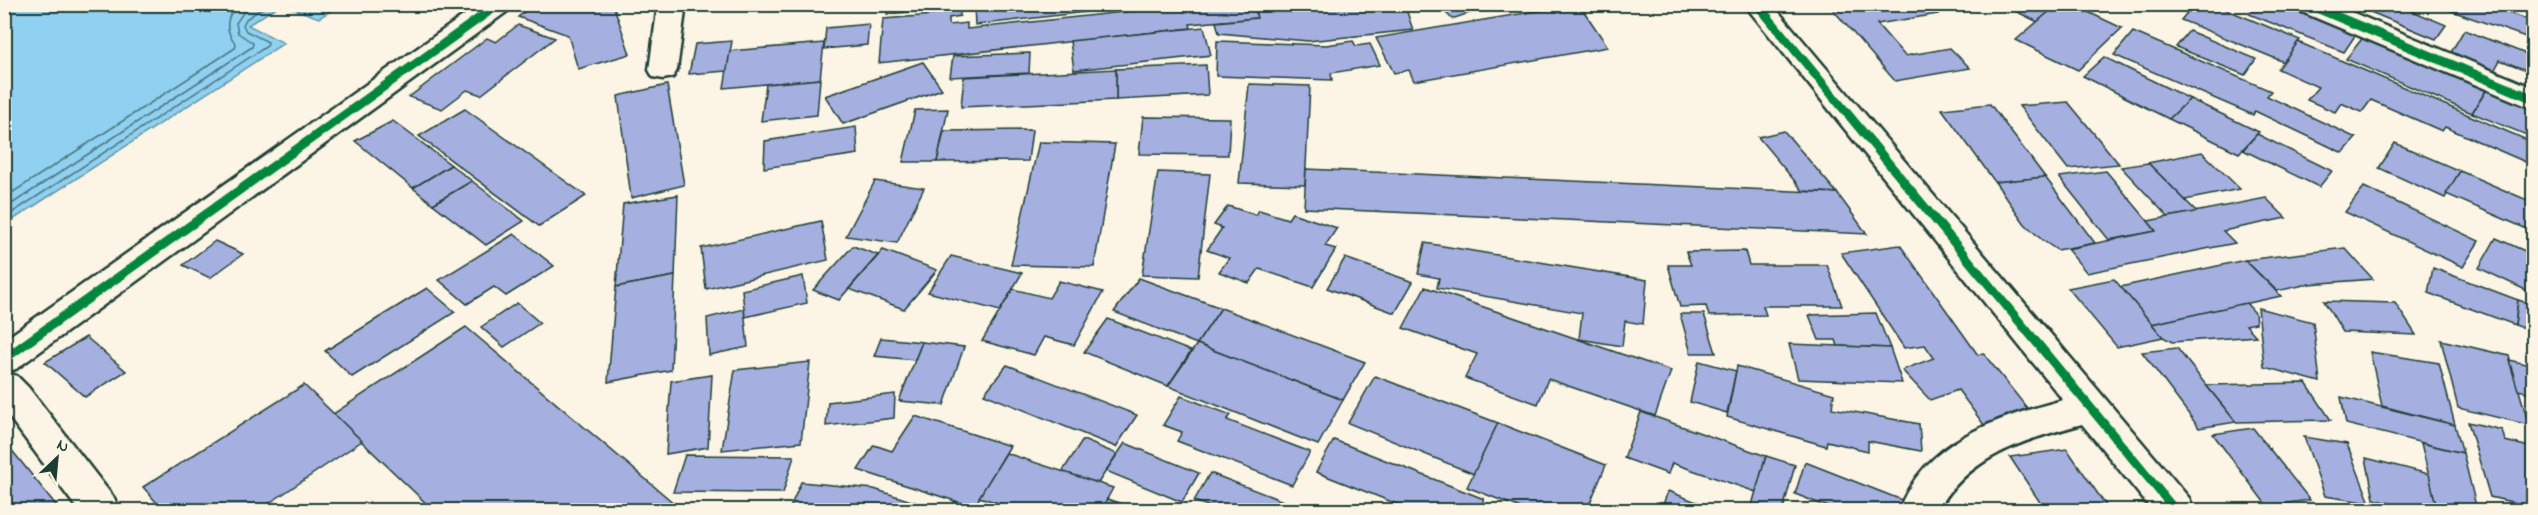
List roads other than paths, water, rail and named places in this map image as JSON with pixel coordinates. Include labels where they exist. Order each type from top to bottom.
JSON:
[{"type":"street","points":[[4,359],[499,4]]},
{"type":"street","points":[[663,70],[672,4]]},
{"type":"street","points":[[1757,4],[2175,510]]},
{"type":"street","points":[[2307,4],[2534,99]]},
{"type":"street","points":[[4,387],[15,397],[100,510]]},
{"type":"street","points":[[1918,510],[1937,478],[1961,455],[2008,432],[2089,407]]},
{"type":"water","points":[[5,4],[280,5],[248,25],[284,43],[5,225]]},
{"type":"water","points":[[341,4],[319,18],[283,5]]}]
